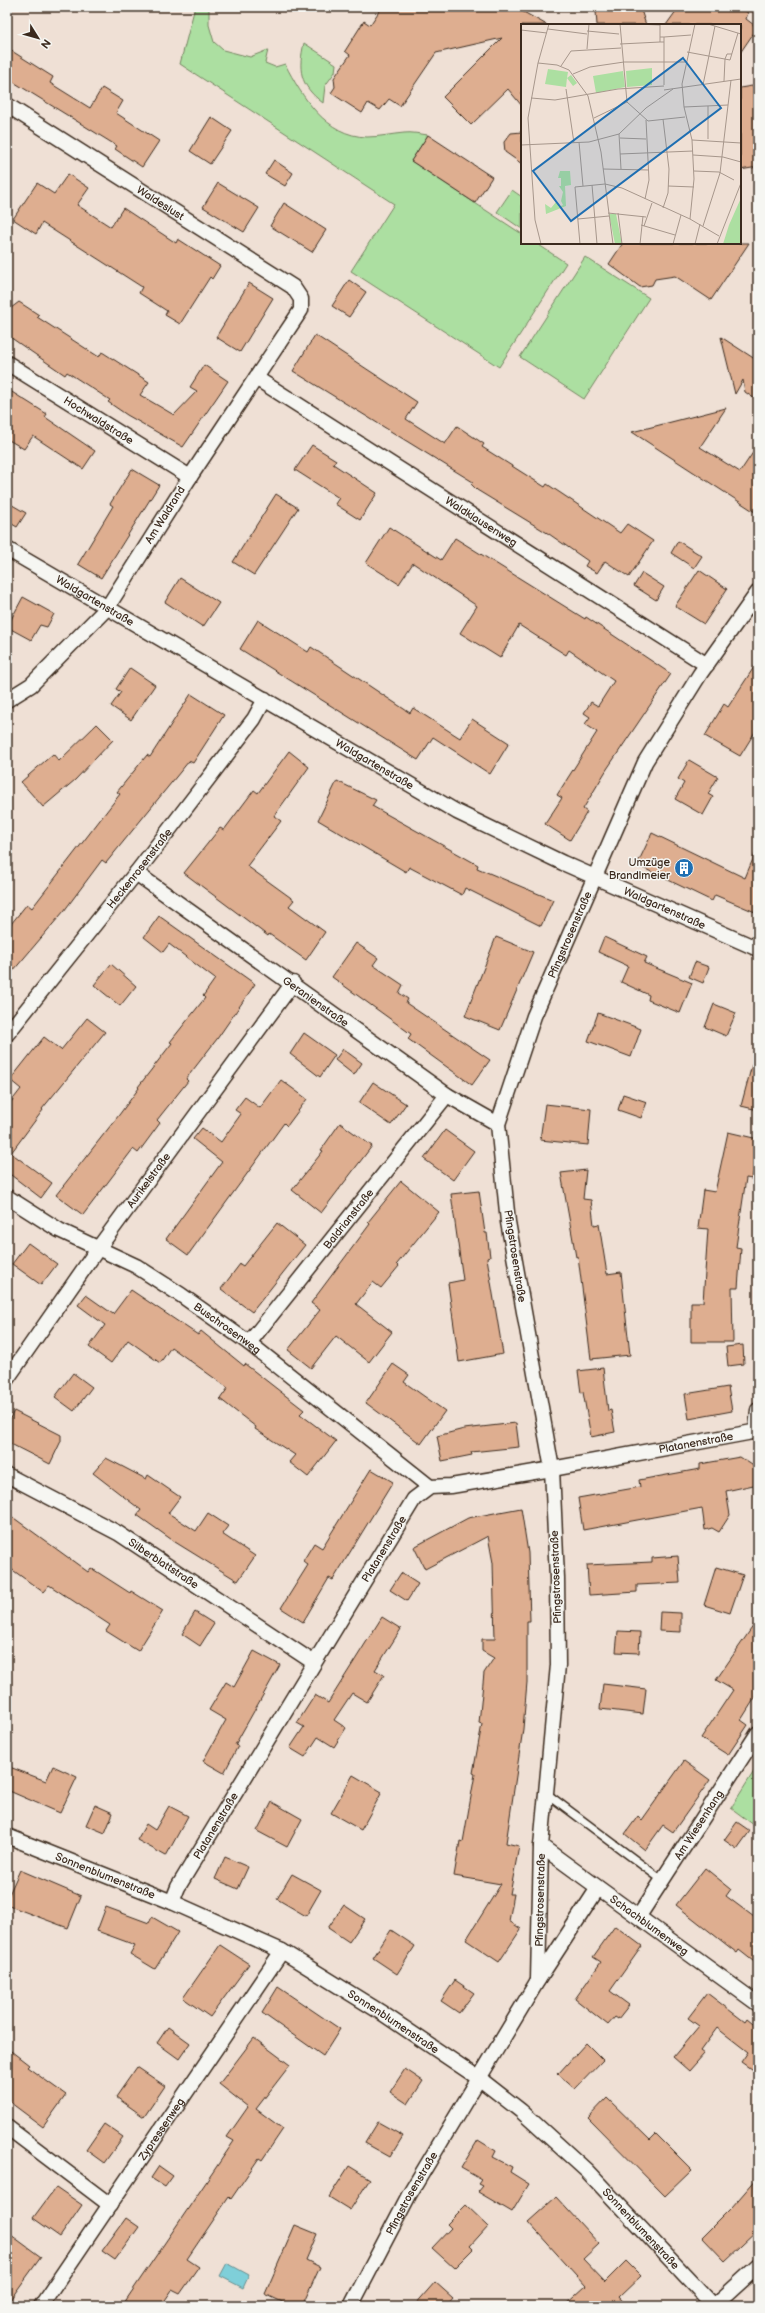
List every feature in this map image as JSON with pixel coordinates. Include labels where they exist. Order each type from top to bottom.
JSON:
[{"type":"street","name":"Waldeslust","points":[[7,105],[293,287],[301,298],[301,310]]},
{"type":"street","name":"Am Waldrand","points":[[7,700],[31,685],[107,608],[190,477],[301,310]]},
{"type":"street","name":"Hochwaldstraße","points":[[7,363],[190,477]]},
{"type":"street","name":"Waldklausenweg","points":[[256,378],[707,665]]},
{"type":"street","name":"Waldgartenstraße","points":[[7,549],[457,812],[593,876],[758,949]]},
{"type":"street","name":"Pfingstrosenstraße","points":[[538,1980],[541,1846],[558,1665],[557,1578],[552,1469],[508,1222],[498,1124],[534,1016],[593,876],[645,762],[707,665],[753,610],[758,592]]},
{"type":"street","name":"Heckenrosenstraße","points":[[7,1034],[136,873],[254,720],[266,699]]},
{"type":"street","name":"Geranienstraße","points":[[136,873],[293,983],[446,1095],[498,1124]]},
{"type":"street","name":"Aurikelstraße","points":[[7,1379],[97,1250],[293,983]]},
{"type":"street","name":"Baldrianstraße","points":[[249,1343],[446,1095]]},
{"type":"street","name":"Buschrosenweg","points":[[7,1197],[59,1230],[97,1250],[136,1266],[249,1343],[430,1487]]},
{"type":"street","points":[[757,1430],[758,1410]]},
{"type":"street","name":"Platanenstraße","points":[[172,1902],[178,1887],[313,1662],[414,1500],[430,1487],[451,1486],[552,1469],[757,1430]]},
{"type":"street","name":"Silberblattstraße","points":[[7,1475],[118,1532],[313,1662]]},
{"type":"street","name":"Am Wiesenhang","points":[[639,1916],[758,1734]]},
{"type":"street","name":"Sonnenblumenstraße","points":[[7,1836],[172,1902],[282,1952],[382,2013],[480,2079],[521,2111],[587,2171],[714,2306]]},
{"type":"street","name":"Schachblumenweg","points":[[541,1846],[758,2004]]},
{"type":"street","name":"Pfingstrosenstraße","points":[[351,2306],[409,2195],[480,2079],[538,1980],[598,1888]]},
{"type":"street","name":"Zypressenweg","points":[[41,2306],[282,1952]]},
{"type":"street","points":[[7,2127],[110,2205]]},
{"type":"street","points":[[714,2306],[758,2266]]},
{"type":"lane","points":[[546,1793],[662,1880]]},
{"type":"green space","points":[[195,7],[209,7],[209,25],[214,42],[223,50],[250,57],[268,50],[265,63],[275,67],[285,64],[299,89],[317,112],[339,130],[352,135],[367,137],[407,133],[428,135],[411,161],[521,233],[521,244],[538,244],[566,263],[499,367],[351,271],[394,204],[180,64]]},
{"type":"green space","points":[[304,43],[336,64],[335,72],[325,86],[323,103],[309,90],[302,76],[301,61]]},
{"type":"green space","points":[[512,190],[521,196],[521,228],[497,212]]},
{"type":"green space","points":[[585,257],[649,298],[584,399],[520,357]]},
{"type":"green space","points":[[758,1765],[758,1828],[731,1808]]},
{"type":"water","points":[[227,2263],[249,2275],[243,2288],[220,2276]]},
{"type":"building","points":[[382,7],[519,7],[520,10],[545,24],[521,24],[521,105],[508,89],[471,125],[443,97],[502,38],[436,53],[400,106],[389,99],[380,110],[368,103],[362,113],[331,93],[335,87],[334,78],[350,55],[345,51],[364,21],[370,25]]},
{"type":"building","points":[[608,7],[640,7],[646,24],[597,24],[596,11]]},
{"type":"building","points":[[679,7],[740,7],[748,13],[746,19],[754,25],[755,31],[741,52],[741,24],[667,24]]},
{"type":"building","points":[[7,48],[53,77],[50,83],[90,108],[102,88],[123,101],[116,113],[159,141],[142,167],[115,149],[117,146],[7,78]]},
{"type":"building","points":[[758,85],[758,167],[741,170],[741,88]]},
{"type":"building","points":[[211,117],[232,131],[210,164],[190,151]]},
{"type":"building","points":[[521,132],[521,163],[505,152],[504,142],[511,133]]},
{"type":"building","points":[[428,135],[492,177],[475,203],[411,161]]},
{"type":"building","points":[[274,160],[293,173],[285,186],[265,174]]},
{"type":"building","points":[[68,174],[89,188],[77,205],[111,227],[123,208],[176,243],[178,239],[220,266],[212,279],[210,277],[180,324],[165,315],[167,311],[139,293],[142,287],[42,223],[36,234],[13,219],[37,183],[54,194]]},
{"type":"building","points":[[218,183],[259,208],[244,232],[203,207]]},
{"type":"building","points":[[284,203],[326,230],[312,252],[270,226]]},
{"type":"building","points":[[749,243],[711,300],[675,276],[655,279],[652,285],[640,287],[609,264],[622,244]]},
{"type":"building","points":[[349,280],[366,292],[349,317],[332,306]]},
{"type":"building","points":[[249,283],[273,298],[240,352],[216,337]]},
{"type":"building","points":[[19,302],[39,315],[37,317],[99,357],[102,352],[149,382],[140,395],[174,415],[197,391],[190,387],[204,365],[228,381],[183,447],[127,415],[108,402],[110,400],[67,372],[65,375],[7,335],[7,311]]},
{"type":"building","points":[[315,335],[417,402],[406,419],[445,444],[457,426],[484,444],[482,447],[545,487],[547,484],[620,533],[627,524],[653,541],[629,577],[605,561],[597,573],[585,566],[588,561],[549,534],[477,490],[471,484],[473,482],[293,371]]},
{"type":"building","points":[[721,337],[758,361],[758,401],[745,392],[743,380],[735,394]]},
{"type":"building","points":[[7,389],[47,414],[45,417],[95,451],[83,469],[33,436],[24,449],[7,439]]},
{"type":"building","points":[[726,408],[700,447],[740,472],[758,445],[758,514],[632,432]]},
{"type":"building","points":[[312,445],[336,460],[333,464],[377,493],[360,520],[335,504],[339,498],[295,470]]},
{"type":"building","points":[[132,469],[159,485],[101,578],[78,564],[113,506],[110,504]]},
{"type":"building","points":[[276,494],[298,508],[254,575],[233,562]]},
{"type":"building","points":[[7,502],[26,513],[17,527],[7,521]]},
{"type":"building","points":[[389,527],[441,560],[455,538],[585,619],[586,617],[671,674],[607,769],[583,809],[587,812],[570,840],[545,824],[562,798],[557,795],[597,732],[585,724],[590,717],[584,713],[591,702],[598,706],[614,681],[569,650],[566,655],[519,625],[500,658],[460,633],[477,606],[413,563],[399,584],[366,563]]},
{"type":"building","points":[[678,541],[702,556],[694,568],[671,553]]},
{"type":"building","points":[[699,570],[727,589],[704,624],[675,606]]},
{"type":"building","points":[[642,573],[664,587],[656,600],[634,586]]},
{"type":"building","points":[[180,578],[219,603],[203,627],[165,602]]},
{"type":"building","points":[[23,597],[54,614],[47,627],[40,625],[31,640],[7,627]]},
{"type":"building","points":[[258,620],[308,652],[311,647],[410,713],[413,708],[460,738],[472,719],[509,743],[490,774],[433,737],[418,760],[240,649]]},
{"type":"building","points":[[758,661],[758,727],[740,756],[705,736],[724,704],[728,707]]},
{"type":"building","points":[[130,668],[155,685],[131,720],[111,706],[121,692],[116,689]]},
{"type":"building","points":[[191,694],[224,715],[193,763],[189,761],[106,863],[102,860],[64,911],[7,978],[7,929],[27,904],[32,908],[120,794],[117,792],[147,755],[150,757]]},
{"type":"building","points":[[97,724],[113,740],[75,780],[43,807],[21,782],[53,754],[59,761]]},
{"type":"building","points":[[289,751],[309,767],[274,816],[281,821],[247,866],[294,900],[289,906],[325,932],[306,960],[269,934],[268,936],[184,873],[220,828],[224,830],[254,790],[258,793]]},
{"type":"building","points":[[689,760],[718,777],[708,794],[713,797],[703,815],[675,799],[684,783],[678,779]]},
{"type":"building","points":[[337,781],[376,800],[372,806],[478,865],[477,868],[553,900],[541,926],[465,888],[462,895],[409,867],[406,872],[318,820]]},
{"type":"building","name":"Umzüge Brandlmeier","points":[[652,833],[745,878],[758,847],[758,904],[755,912],[715,895],[712,901],[637,865]]},
{"type":"building","points":[[159,916],[255,984],[217,1039],[186,1079],[188,1081],[157,1120],[160,1123],[138,1153],[133,1149],[83,1215],[56,1195],[139,1088],[138,1087],[172,1043],[170,1042],[205,998],[203,996],[215,979],[169,944],[163,952],[144,937]]},
{"type":"building","points":[[496,937],[533,952],[500,1030],[465,1016]]},
{"type":"building","points":[[604,937],[647,957],[644,963],[692,983],[680,1013],[648,1000],[649,995],[621,982],[628,966],[598,952]]},
{"type":"building","points":[[356,943],[378,958],[373,965],[403,985],[399,993],[408,999],[406,1003],[490,1060],[472,1085],[408,1039],[411,1034],[332,977]]},
{"type":"building","points":[[695,962],[709,967],[703,983],[689,977]]},
{"type":"building","points":[[111,964],[136,986],[120,1006],[94,985]]},
{"type":"building","points":[[714,1004],[736,1013],[726,1036],[705,1027]]},
{"type":"building","points":[[598,1013],[641,1029],[631,1057],[588,1041]]},
{"type":"building","points":[[87,1018],[105,1032],[42,1109],[43,1110],[11,1153],[52,1183],[41,1198],[7,1172],[7,1107],[21,1089],[10,1080],[44,1037],[61,1050]]},
{"type":"building","points":[[304,1033],[335,1055],[320,1077],[290,1054]]},
{"type":"building","points":[[343,1049],[362,1063],[354,1075],[335,1060]]},
{"type":"building","points":[[753,1061],[758,1061],[758,1110],[741,1106]]},
{"type":"building","points":[[281,1080],[307,1099],[287,1126],[284,1123],[188,1255],[166,1239],[222,1162],[193,1139],[202,1128],[221,1142],[241,1114],[235,1110],[245,1097],[260,1108]]},
{"type":"building","points":[[373,1082],[406,1104],[391,1125],[359,1103]]},
{"type":"building","points":[[623,1094],[647,1102],[641,1118],[618,1110]]},
{"type":"building","points":[[545,1104],[591,1109],[588,1145],[540,1140]]},
{"type":"building","points":[[340,1123],[372,1146],[321,1213],[292,1190],[323,1151],[321,1150]]},
{"type":"building","points":[[445,1130],[474,1151],[453,1180],[424,1159]]},
{"type":"building","points":[[728,1132],[758,1139],[758,1150],[752,1179],[746,1178],[736,1247],[741,1248],[738,1288],[732,1288],[733,1342],[691,1342],[691,1302],[703,1302],[708,1229],[698,1228],[703,1190],[715,1192]]},
{"type":"building","points":[[586,1170],[583,1199],[591,1200],[594,1225],[599,1224],[607,1274],[621,1272],[630,1355],[591,1359],[578,1256],[576,1257],[561,1173]]},
{"type":"building","points":[[401,1181],[439,1212],[397,1264],[399,1266],[381,1288],[373,1282],[356,1304],[392,1332],[369,1362],[336,1336],[311,1368],[288,1350],[320,1310],[311,1303],[370,1224],[368,1222]]},
{"type":"building","points":[[479,1191],[490,1257],[487,1258],[503,1354],[459,1362],[448,1283],[463,1280],[451,1194]]},
{"type":"building","points":[[277,1223],[305,1245],[252,1312],[221,1289],[240,1264],[243,1266]]},
{"type":"building","points":[[28,1243],[57,1264],[41,1285],[12,1264]]},
{"type":"building","points":[[131,1290],[198,1335],[201,1331],[244,1366],[245,1364],[304,1410],[300,1414],[336,1441],[308,1477],[289,1462],[295,1455],[255,1429],[256,1427],[220,1399],[228,1388],[171,1347],[160,1363],[128,1340],[111,1363],[89,1347],[105,1325],[78,1305],[86,1295],[113,1314]]},
{"type":"building","points":[[743,1345],[744,1364],[728,1366],[726,1347]]},
{"type":"building","points":[[393,1364],[409,1375],[404,1382],[445,1411],[421,1444],[366,1403]]},
{"type":"building","points":[[603,1368],[608,1411],[611,1410],[615,1432],[591,1437],[583,1392],[581,1393],[578,1371]]},
{"type":"building","points":[[73,1373],[92,1387],[74,1411],[55,1397]]},
{"type":"building","points":[[728,1387],[732,1411],[689,1419],[685,1394]]},
{"type":"building","points":[[14,1411],[61,1435],[61,1441],[50,1464],[7,1442],[7,1424]]},
{"type":"building","points":[[516,1423],[519,1447],[471,1452],[472,1455],[442,1461],[437,1436],[464,1429]]},
{"type":"building","points":[[740,1457],[758,1469],[758,1484],[726,1491],[730,1515],[719,1532],[712,1528],[705,1530],[702,1508],[583,1530],[578,1498],[640,1487],[639,1480],[700,1469],[700,1464]]},
{"type":"building","points":[[106,1458],[146,1479],[148,1475],[180,1497],[168,1513],[196,1531],[208,1513],[228,1526],[222,1534],[255,1556],[238,1581],[175,1542],[137,1515],[141,1510],[93,1473]]},
{"type":"building","points":[[371,1469],[393,1482],[333,1580],[329,1578],[303,1622],[281,1608],[308,1565],[303,1561],[314,1543],[322,1548]]},
{"type":"building","points":[[521,1508],[528,1553],[530,1621],[527,1621],[527,1682],[523,1729],[506,1843],[519,1846],[510,1894],[514,1894],[509,1921],[521,1929],[499,1962],[466,1940],[501,1884],[454,1876],[460,1841],[463,1842],[475,1774],[473,1773],[482,1724],[479,1723],[484,1673],[494,1658],[482,1651],[482,1639],[495,1639],[493,1563],[488,1536],[425,1569],[414,1547],[468,1518]]},
{"type":"building","points":[[7,1513],[88,1572],[91,1568],[130,1593],[131,1591],[163,1611],[138,1651],[106,1631],[110,1625],[49,1585],[43,1592],[7,1566]]},
{"type":"building","points":[[678,1556],[680,1583],[637,1585],[637,1592],[589,1595],[587,1565],[652,1562],[652,1558]]},
{"type":"building","points":[[716,1567],[743,1575],[730,1613],[704,1605]]},
{"type":"building","points":[[401,1573],[418,1584],[407,1601],[390,1590]]},
{"type":"building","points":[[195,1612],[214,1624],[200,1646],[182,1634]]},
{"type":"building","points":[[660,1612],[681,1613],[681,1632],[659,1631]]},
{"type":"building","points":[[382,1617],[401,1629],[375,1670],[384,1675],[367,1702],[352,1693],[334,1720],[346,1728],[334,1747],[318,1737],[305,1757],[290,1748],[304,1727],[297,1723],[315,1695],[328,1703]]},
{"type":"building","points":[[758,1619],[758,1693],[741,1720],[748,1725],[728,1755],[701,1738],[733,1690],[716,1680]]},
{"type":"building","points":[[618,1631],[640,1632],[639,1653],[616,1652]]},
{"type":"building","points":[[254,1651],[280,1665],[235,1745],[238,1746],[224,1773],[203,1761],[226,1720],[209,1710],[226,1682],[234,1687]]},
{"type":"building","points":[[603,1684],[646,1689],[643,1714],[600,1709]]},
{"type":"building","points":[[684,1761],[710,1780],[673,1832],[663,1825],[645,1850],[625,1834],[638,1816],[642,1820]]},
{"type":"building","points":[[7,1766],[46,1781],[53,1766],[77,1777],[60,1813],[7,1790]]},
{"type":"building","points":[[353,1775],[382,1792],[361,1830],[331,1813]]},
{"type":"building","points":[[272,1802],[302,1819],[287,1847],[257,1831]]},
{"type":"building","points":[[95,1805],[113,1813],[105,1833],[86,1825]]},
{"type":"building","points":[[169,1806],[188,1816],[166,1856],[137,1840],[146,1824],[155,1830]]},
{"type":"building","points":[[737,1822],[750,1831],[737,1849],[724,1840]]},
{"type":"building","points":[[225,1857],[248,1867],[238,1889],[215,1879]]},
{"type":"building","points":[[705,1868],[731,1889],[726,1896],[758,1920],[758,1965],[739,1950],[737,1953],[676,1905]]},
{"type":"building","points":[[20,1870],[81,1896],[68,1928],[7,1905],[7,1899]]},
{"type":"building","points":[[292,1874],[321,1890],[306,1916],[277,1899]]},
{"type":"building","points":[[344,1905],[365,1919],[349,1942],[328,1928]]},
{"type":"building","points":[[106,1907],[149,1923],[152,1917],[178,1932],[155,1969],[130,1954],[135,1945],[97,1931]]},
{"type":"building","points":[[615,1926],[642,1946],[610,1991],[629,2005],[618,2019],[615,2017],[608,2025],[575,1999],[601,1962],[593,1957]]},
{"type":"building","points":[[391,1930],[415,1946],[397,1974],[373,1958]]},
{"type":"building","points":[[220,1945],[249,1964],[210,2017],[183,1998]]},
{"type":"building","points":[[455,1980],[474,1993],[459,2013],[441,2001]]},
{"type":"building","points":[[278,1987],[340,2029],[323,2056],[262,2013]]},
{"type":"building","points":[[707,1993],[745,2022],[747,2019],[758,2028],[758,2074],[741,2062],[748,2052],[717,2028],[700,2051],[704,2054],[689,2071],[673,2057],[699,2026],[688,2018]]},
{"type":"building","points":[[168,2027],[190,2043],[179,2059],[157,2043]]},
{"type":"building","points":[[254,2038],[290,2065],[256,2109],[283,2129],[262,2160],[259,2158],[231,2199],[229,2197],[187,2259],[199,2267],[180,2294],[172,2290],[161,2306],[122,2306],[234,2141],[227,2137],[248,2107],[219,2084]]},
{"type":"building","points":[[586,2043],[603,2060],[575,2089],[558,2074]]},
{"type":"building","points":[[7,2048],[29,2065],[27,2067],[66,2095],[43,2127],[7,2100]]},
{"type":"building","points":[[137,2067],[165,2086],[144,2117],[116,2097]]},
{"type":"building","points":[[405,2069],[423,2081],[408,2104],[390,2092]]},
{"type":"building","points":[[607,2098],[650,2140],[656,2134],[692,2170],[665,2196],[588,2118]]},
{"type":"building","points":[[378,2122],[403,2136],[390,2157],[365,2143]]},
{"type":"building","points":[[104,2124],[123,2137],[104,2163],[86,2150]]},
{"type":"building","points":[[478,2140],[496,2151],[493,2157],[512,2167],[510,2172],[529,2184],[512,2212],[478,2192],[483,2186],[479,2184],[482,2180],[461,2168]]},
{"type":"building","points":[[159,2166],[173,2176],[165,2187],[151,2178]]},
{"type":"building","points":[[349,2166],[370,2179],[350,2210],[329,2197]]},
{"type":"building","points":[[758,2177],[758,2230],[725,2261],[702,2237],[732,2207]]},
{"type":"building","points":[[56,2187],[82,2205],[60,2237],[33,2218]]},
{"type":"building","points":[[556,2197],[599,2244],[583,2259],[605,2282],[626,2261],[641,2276],[619,2297],[627,2306],[564,2306],[586,2286],[528,2222]]},
{"type":"building","points":[[466,2205],[488,2226],[470,2246],[473,2249],[454,2268],[432,2248],[451,2228],[447,2224]]},
{"type":"building","points":[[126,2218],[139,2227],[115,2260],[102,2251]]},
{"type":"building","points":[[295,2225],[317,2234],[306,2260],[320,2267],[302,2306],[291,2306],[265,2294]]},
{"type":"building","points":[[7,2232],[41,2257],[7,2304]]},
{"type":"building","points":[[435,2282],[453,2298],[446,2306],[414,2306]]},
{"type":"place","name":"Umzüge Brandlmeier","points":[[684,868]]}]
